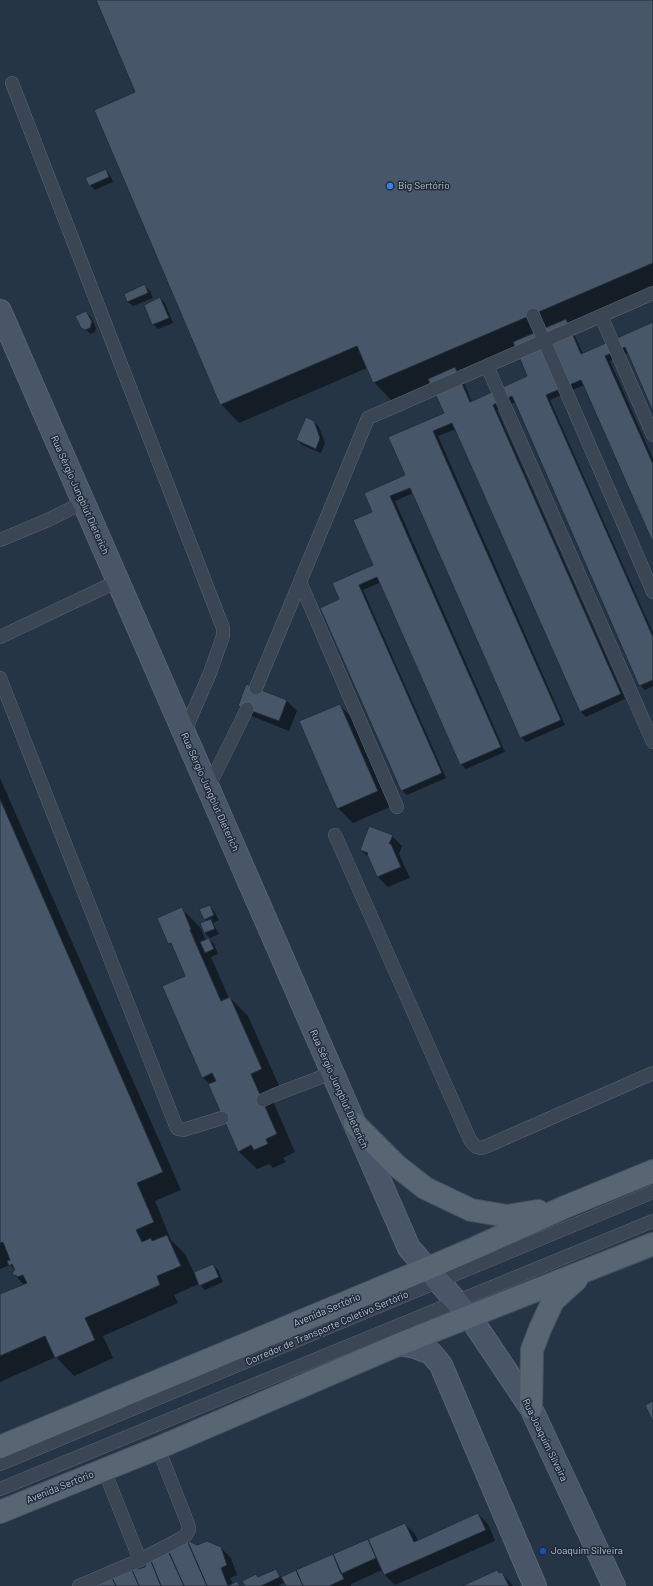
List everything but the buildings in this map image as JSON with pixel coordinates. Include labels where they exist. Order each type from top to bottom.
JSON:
[{"type":"main road","points":[[355,1124],[397,1166],[425,1188],[471,1210],[507,1216],[565,1207]]},
{"type":"main road","name":"Avenida Sertório","points":[[0,1447],[432,1275],[475,1248],[565,1207],[653,1171]]},
{"type":"main road","name":"Avenida Sertório","points":[[0,1512],[158,1448],[400,1344],[517,1297],[584,1273],[653,1244]]},
{"type":"main road","points":[[531,1408],[532,1350],[540,1329],[553,1301],[584,1273]]},
{"type":"street","name":"Rua Sérgio Jungblut Dieterich","points":[[0,311],[409,1248],[432,1275]]},
{"type":"street","name":"Rua Joaquim Silveira","points":[[432,1275],[454,1302],[470,1317],[531,1408],[614,1586]]},
{"type":"street","points":[[400,1344],[415,1347],[431,1354],[441,1365],[535,1586]]},
{"type":"lane","points":[[12,83],[223,628],[223,636],[210,673],[184,733]]},
{"type":"lane","points":[[256,688],[368,418],[653,293]]},
{"type":"lane","points":[[533,315],[653,592]]},
{"type":"lane","points":[[601,316],[653,435]]},
{"type":"lane","points":[[487,366],[653,742]]},
{"type":"lane","points":[[0,540],[48,520],[84,502]]},
{"type":"lane","points":[[0,637],[118,581]]},
{"type":"lane","points":[[300,582],[398,807]]},
{"type":"lane","points":[[0,678],[176,1126],[178,1129],[183,1130],[222,1118]]},
{"type":"lane","points":[[208,788],[246,709]]},
{"type":"lane","points":[[335,835],[470,1140],[476,1147],[481,1148],[487,1146],[653,1073]]},
{"type":"lane","points":[[263,1100],[274,1094],[332,1073]]},
{"type":"lane","name":"Corredor de Transporte Coletivo Sertório","points":[[0,1464],[432,1275],[488,1260],[653,1192]]},
{"type":"lane","points":[[0,1489],[653,1221]]},
{"type":"lane","points":[[79,1586],[140,1560],[182,1538],[189,1529],[158,1448]]},
{"type":"lane","points":[[104,1470],[140,1560]]},
{"type":"place","name":"Big Sertório","points":[[390,186]]},
{"type":"place","name":"Joaquim Silveira","points":[[543,1551]]}]
